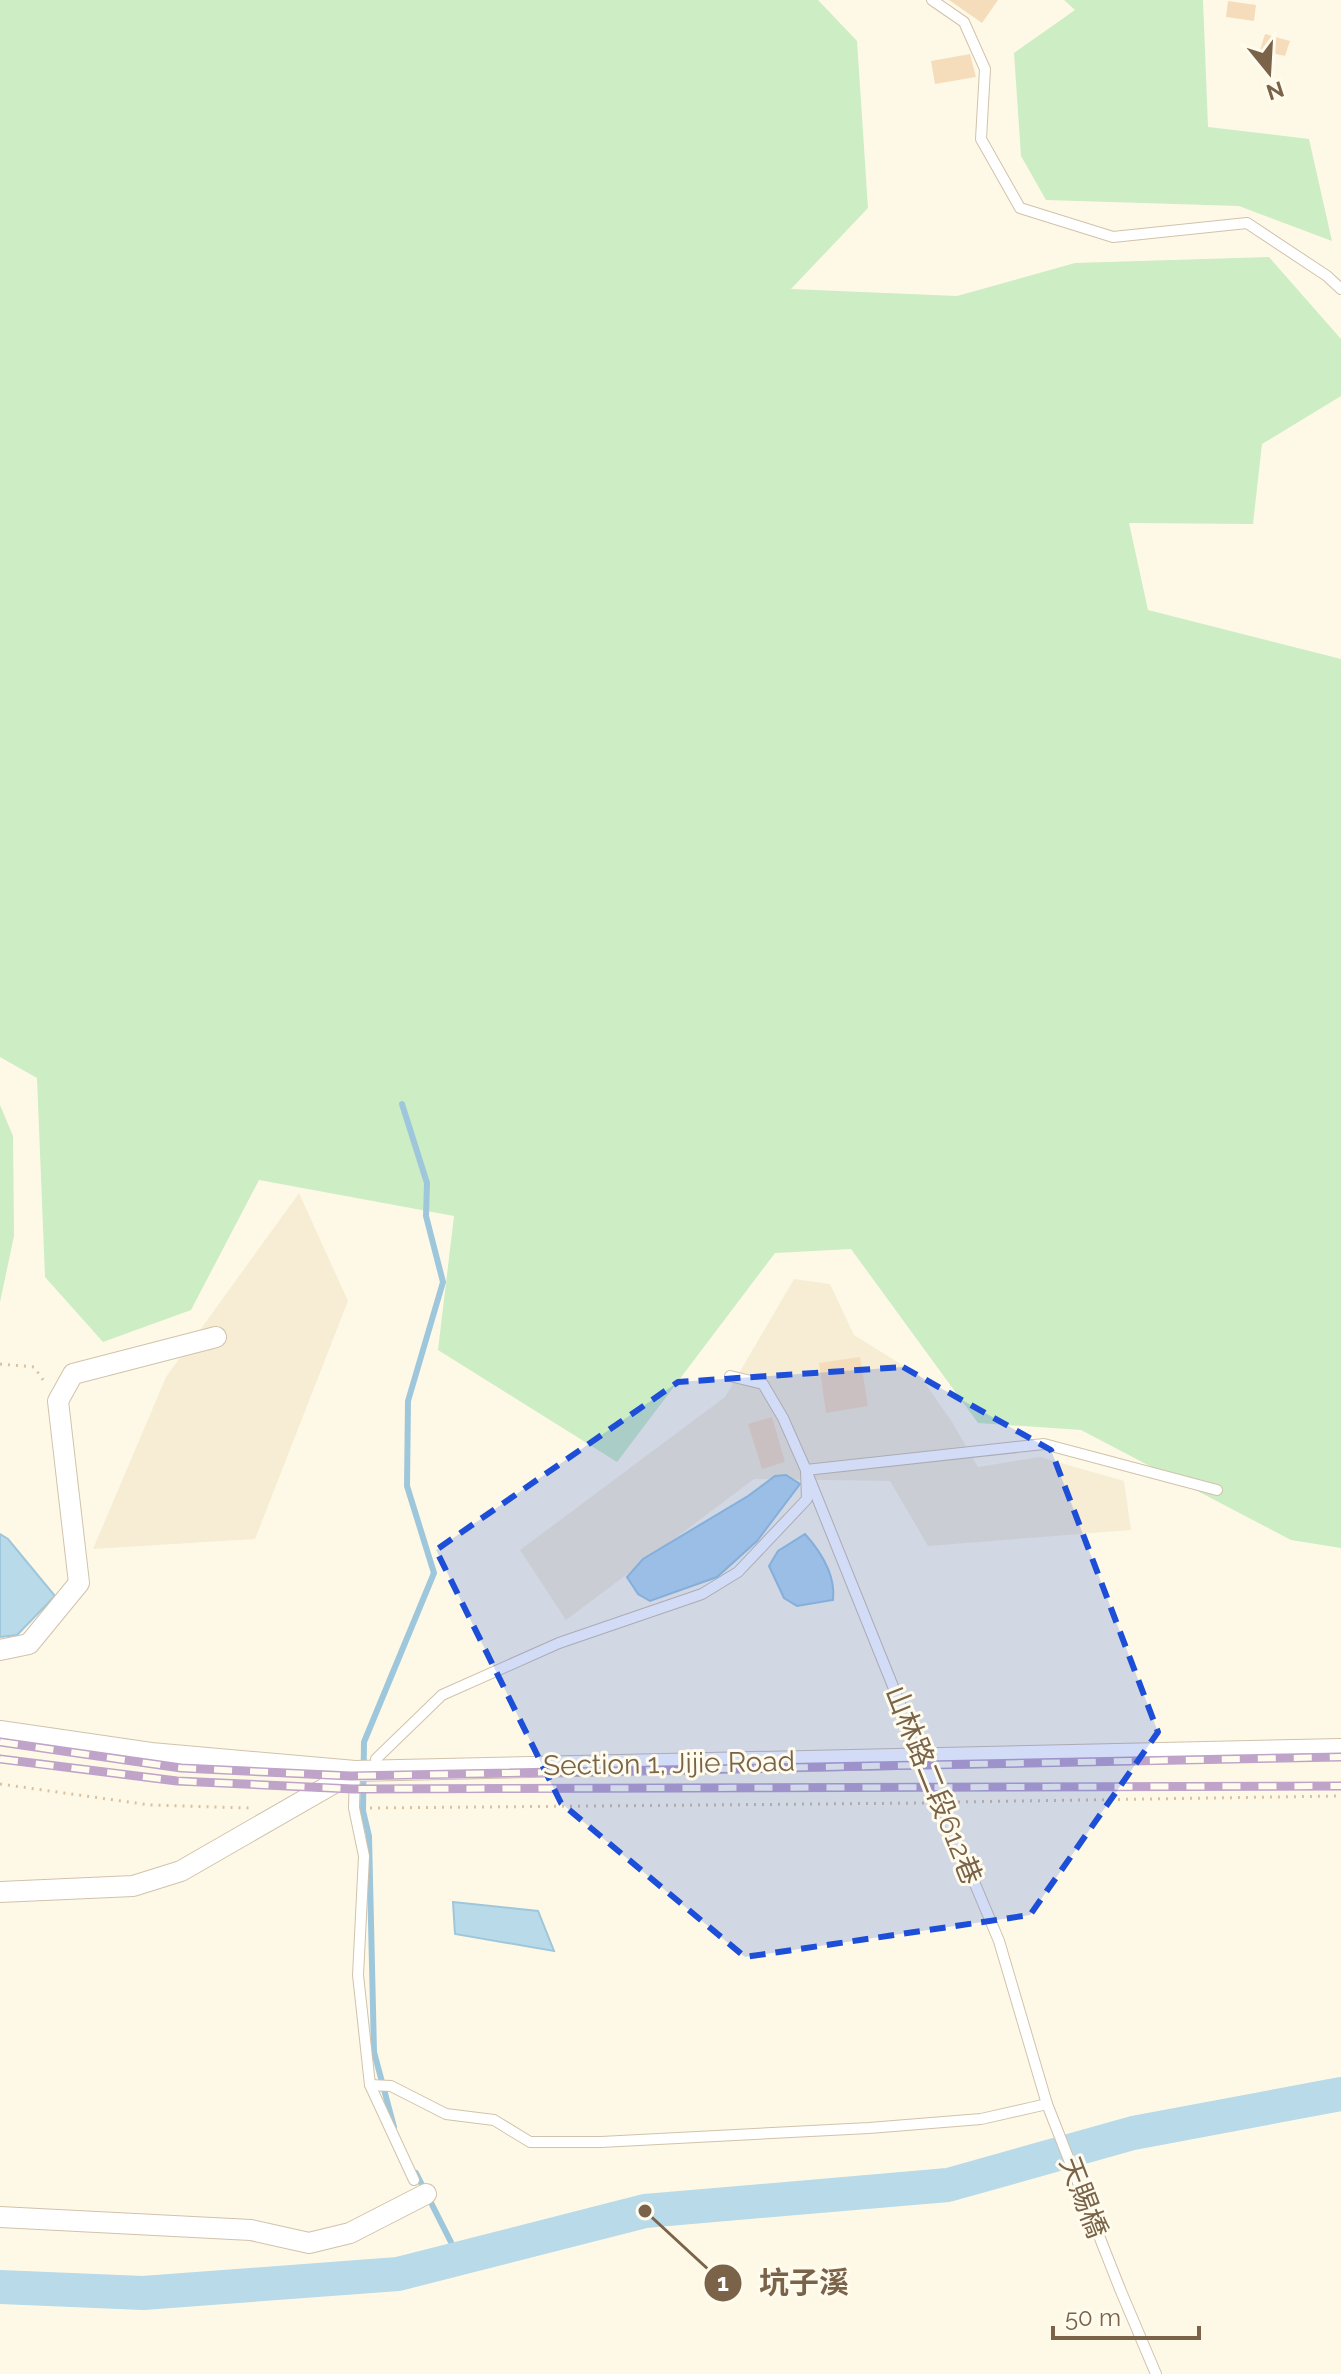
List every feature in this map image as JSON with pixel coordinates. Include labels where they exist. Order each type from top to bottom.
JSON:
[{"type":"street","points":[[0,1650],[29,1644],[79,1583],[58,1401],[73,1374],[216,1337]]},
{"type":"street","name":"Section 1, Jijie Road","points":[[0,1731],[151,1753],[364,1768],[1341,1749]]},
{"type":"street","points":[[0,1892],[133,1886],[181,1871],[364,1768]]},
{"type":"street","points":[[0,2217],[251,2230],[309,2243],[350,2233],[420,2187]]},
{"type":"lane","points":[[932,0],[964,22],[985,69],[981,139],[1020,208],[1113,237],[1247,223],[1327,276],[1341,289]]},
{"type":"lane","name":"山林路二段612巷","points":[[730,1376],[763,1384],[783,1418],[806,1470],[921,1757],[999,1941],[1047,2104]]},
{"type":"lane","points":[[420,2187],[370,2085],[358,1975],[364,1856],[354,1808],[364,1768],[442,1695],[559,1643],[702,1594],[738,1572],[807,1499],[806,1470],[1044,1444],[1217,1490]]},
{"type":"lane","points":[[370,2085],[391,2086],[446,2114],[494,2120],[530,2142],[601,2142],[869,2128],[981,2119],[1047,2104]]},
{"type":"lane","name":"天賜橋","points":[[1047,2104],[1156,2374]]},
{"type":"path","points":[[0,1364],[34,1367],[58,1401]]},
{"type":"path","points":[[0,1784],[150,1805],[289,1809]]},
{"type":"path","name":"Section 1, Jijie Road","points":[[377,1808],[1341,1796]]},
{"type":"highlighted area","points":[[903,1367],[1051,1450],[1158,1732],[1030,1915],[745,1957],[561,1803],[436,1550],[678,1382]]},
{"type":"shaded area","points":[[299,1193],[348,1301],[255,1539],[93,1549],[166,1377]]},
{"type":"shaded area","points":[[794,1279],[830,1284],[854,1335],[920,1376],[978,1467],[1040,1457],[1124,1481],[1131,1530],[928,1546],[890,1481],[754,1479],[566,1620],[520,1550],[725,1397]]},
{"type":"green space","points":[[0,0],[818,0],[857,41],[868,208],[791,289],[957,296],[1075,263],[1269,257],[1341,339],[1341,396],[1262,444],[1253,524],[1129,523],[1148,610],[1341,659],[1341,1548],[1291,1540],[1081,1430],[978,1423],[851,1249],[775,1253],[617,1462],[438,1350],[454,1216],[259,1180],[191,1310],[103,1342],[45,1277],[37,1078],[0,1057]]},
{"type":"green space","points":[[1064,0],[1203,0],[1208,127],[1309,139],[1332,241],[1239,206],[1046,200],[1021,156],[1014,53],[1075,10]]},
{"type":"green space","points":[[0,1105],[13,1136],[14,1236],[0,1302]]},
{"type":"water","points":[[786,1475],[800,1484],[757,1541],[717,1577],[650,1601],[638,1594],[627,1577],[643,1559],[748,1496],[775,1476]]},
{"type":"water","points":[[0,1534],[8,1539],[55,1596],[17,1635],[0,1637]]},
{"type":"water","points":[[805,1534],[826,1564],[832,1582],[833,1600],[797,1606],[784,1598],[769,1566],[778,1551]]},
{"type":"water","points":[[453,1902],[538,1911],[554,1951],[455,1934]]},
{"type":"building","points":[[949,0],[998,0],[982,23]]},
{"type":"building","points":[[1228,1],[1256,5],[1254,21],[1226,17]]},
{"type":"building","points":[[1265,34],[1290,41],[1285,56],[1260,50]]},
{"type":"building","points":[[970,54],[976,77],[935,84],[931,61]]},
{"type":"building","points":[[860,1357],[868,1406],[826,1413],[819,1363]]},
{"type":"building","points":[[772,1417],[785,1462],[762,1469],[748,1424]]},
{"type":"waterway","points":[[394,2127],[374,2052],[369,1836],[363,1811],[364,1742],[434,1573],[407,1486],[408,1401],[443,1282],[426,1216],[427,1183],[402,1104]]},
{"type":"waterway","points":[[0,2287],[143,2293],[398,2274],[645,2211],[948,2185],[1133,2133],[1341,2094]]},
{"type":"waterway","points":[[416,2173],[459,2258]]},
{"type":"railway","points":[[0,1742],[181,1768],[351,1776],[1341,1757]]},
{"type":"railway","points":[[0,1759],[177,1781],[353,1789],[1341,1786]]},
{"type":"place","name":"坑子溪","points":[[645,2211]]}]
